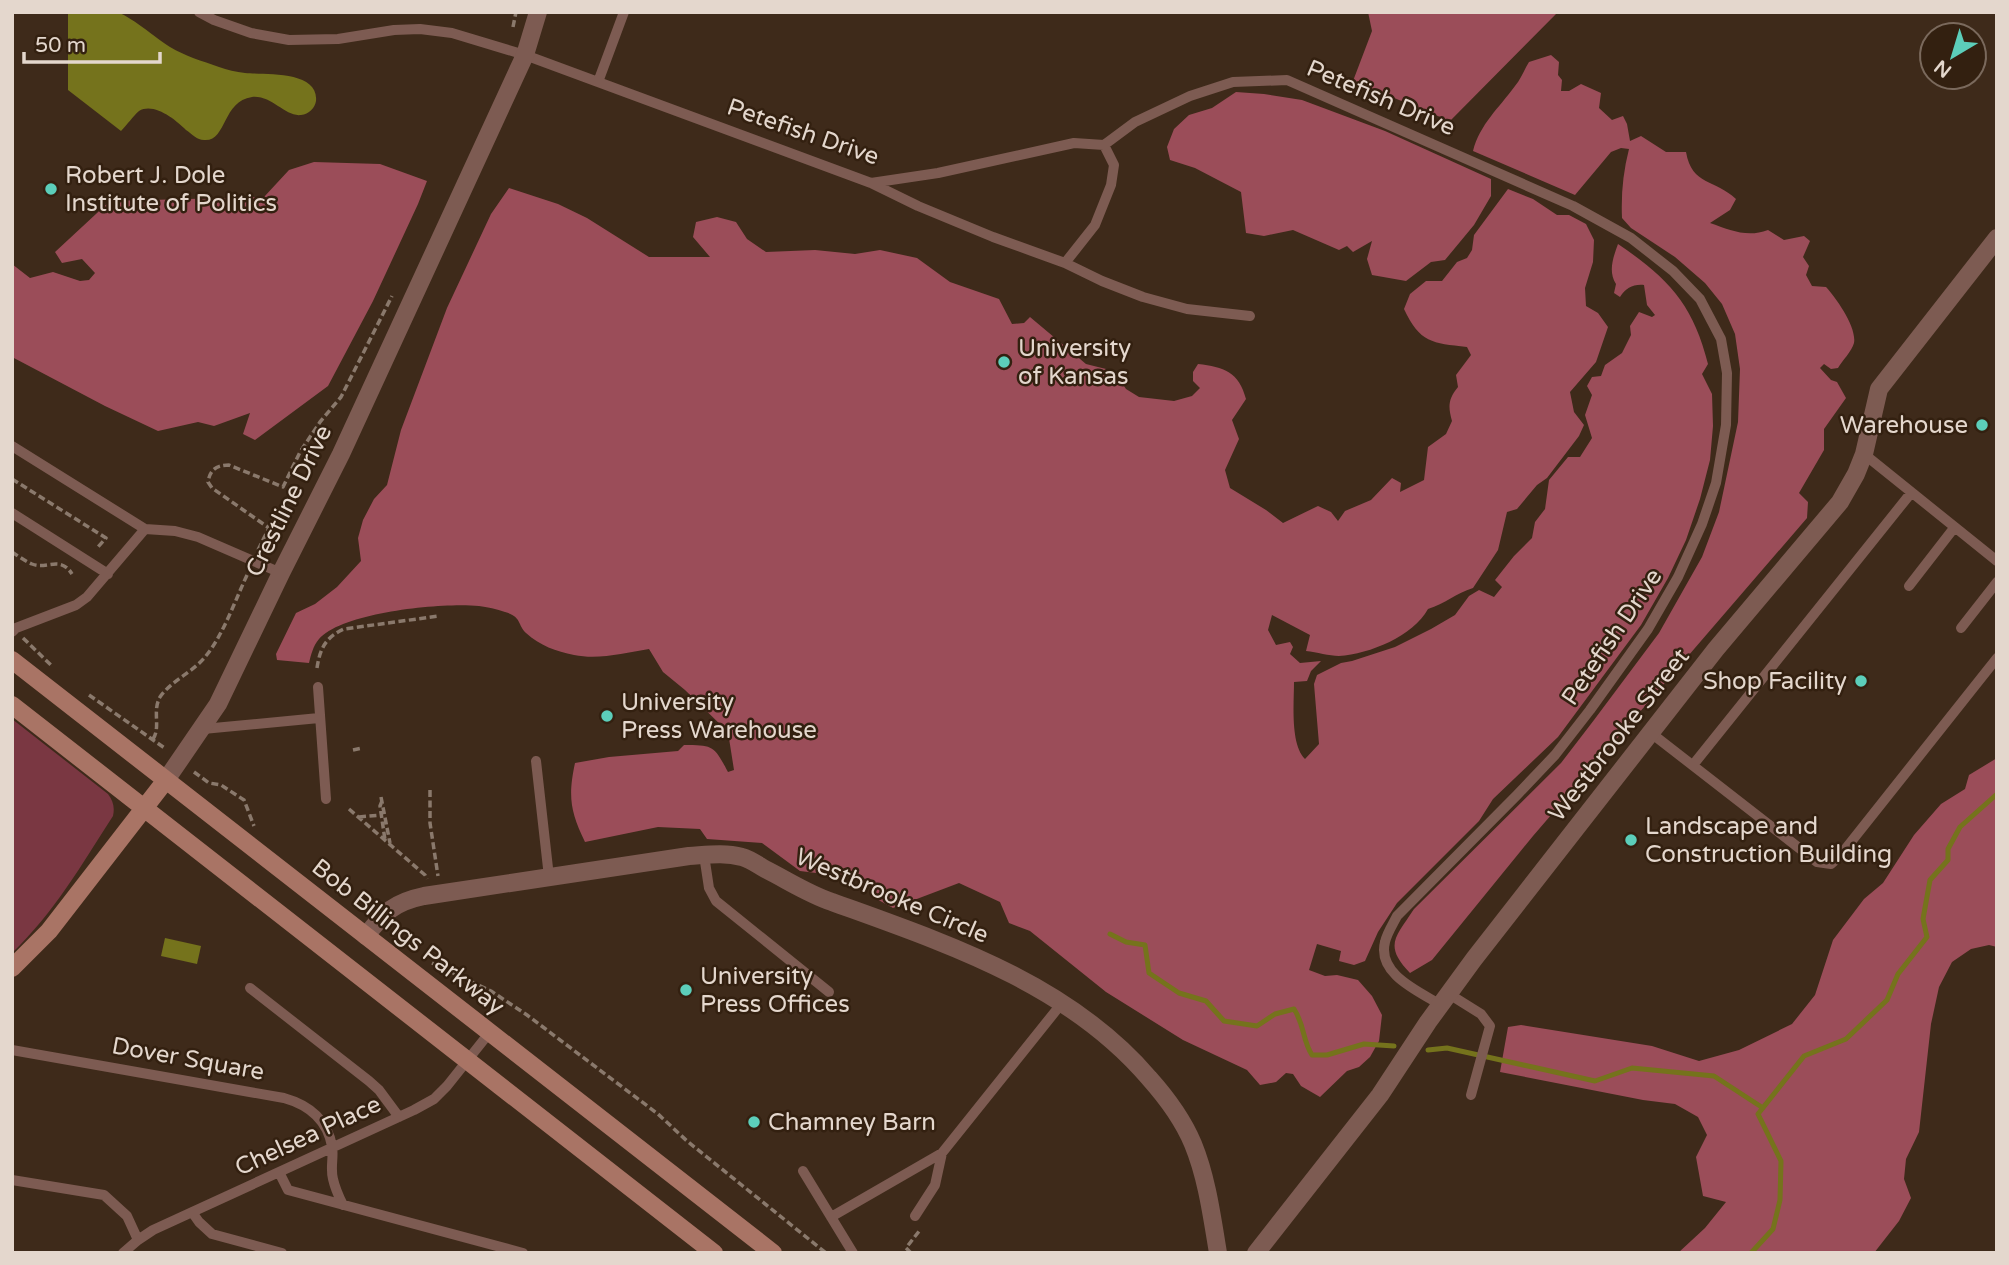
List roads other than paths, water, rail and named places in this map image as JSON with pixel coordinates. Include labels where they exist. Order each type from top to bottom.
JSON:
[{"type":"main road","name":"Bob Billings Parkway","points":[[12,660],[773,1253]]},
{"type":"main road","points":[[12,705],[714,1253]]},
{"type":"main road","name":"Crestline Drive","points":[[12,968],[49,931],[166,779]]},
{"type":"street","name":"Crestline Drive","points":[[166,779],[218,704],[341,454],[525,55],[538,12]]},
{"type":"street","name":"Westbrooke Street","points":[[1256,1253],[1380,1095],[1474,959],[1716,649],[1840,502],[1864,454],[1880,389],[1997,238]]},
{"type":"street","name":"Westbrooke Circle","points":[[366,936],[389,909],[429,887],[549,877],[704,855],[743,857],[822,899],[924,935],[1001,968],[1062,1003],[1103,1033],[1139,1066],[1168,1100],[1193,1143],[1208,1196],[1218,1253]]},
{"type":"lane","name":"Petefish Drive","points":[[199,12],[251,33],[289,40],[338,38],[394,30],[420,29],[452,33],[525,55],[871,183],[938,173],[1074,143],[1104,145],[1136,122],[1190,96],[1233,82],[1287,80],[1562,201],[1631,238],[1673,271],[1700,299],[1721,339],[1727,373],[1726,425],[1718,471],[1702,524],[1678,577],[1648,629],[1590,710],[1555,755],[1397,916],[1385,940],[1384,956],[1390,970],[1406,983],[1481,1014],[1490,1026],[1471,1095]]},
{"type":"lane","points":[[598,82],[624,12]]},
{"type":"lane","points":[[1065,263],[1095,225],[1111,185],[1114,165],[1104,145]]},
{"type":"lane","points":[[871,183],[918,206],[1154,300],[1187,309],[1250,316]]},
{"type":"lane","points":[[12,446],[145,529],[175,531],[198,537],[281,573]]},
{"type":"lane","points":[[1864,454],[1997,561]]},
{"type":"lane","points":[[1693,765],[1911,493]]},
{"type":"lane","points":[[12,513],[108,574]]},
{"type":"lane","points":[[1909,586],[1954,528]]},
{"type":"lane","points":[[12,632],[16,628],[76,605],[88,597],[145,529]]},
{"type":"lane","points":[[1961,628],[1997,582]]},
{"type":"lane","points":[[1651,733],[1817,862],[1831,864],[1839,858],[1997,658]]},
{"type":"lane","points":[[318,687],[327,799]]},
{"type":"lane","points":[[203,729],[319,718]]},
{"type":"lane","points":[[536,761],[549,877]]},
{"type":"lane","points":[[704,855],[709,888],[716,901],[830,992]]},
{"type":"lane","points":[[250,988],[369,1081],[399,1117]]},
{"type":"lane","points":[[831,1217],[942,1153],[1062,1003]]},
{"type":"lane","name":"Chelsea Place","points":[[123,1253],[153,1230],[433,1099],[491,1032]]},
{"type":"lane","name":"Dover Square","points":[[12,1050],[292,1100],[302,1104],[324,1121],[333,1147]]},
{"type":"lane","points":[[333,1147],[332,1178],[343,1205]]},
{"type":"lane","points":[[915,1216],[935,1185],[942,1153]]},
{"type":"lane","points":[[803,1171],[853,1253]]},
{"type":"lane","points":[[279,1172],[288,1190],[523,1253]]},
{"type":"lane","points":[[12,1180],[104,1195],[127,1216],[138,1240]]},
{"type":"lane","points":[[192,1212],[212,1234],[282,1253]]},
{"type":"waterway","points":[[1751,1253],[1773,1229],[1780,1200],[1781,1161],[1758,1114],[1804,1056],[1846,1039],[1887,1000],[1898,974],[1927,937],[1923,919],[1930,880],[1948,860],[1948,849],[1960,827],[1997,794]]},
{"type":"waterway","points":[[1110,934],[1126,942],[1145,945],[1149,973],[1179,993],[1206,1001],[1224,1021],[1257,1026],[1275,1014],[1294,1009],[1312,1055],[1327,1055],[1364,1044],[1394,1046]]},
{"type":"waterway","points":[[1428,1050],[1447,1048],[1595,1081],[1632,1068],[1714,1076],[1763,1108]]},
{"type":"place","name":"Robert J. Dole Institute of Politics","points":[[51,189]]},
{"type":"place","name":"University of Kansas","points":[[1004,362]]},
{"type":"place","name":"Warehouse","points":[[1982,425]]},
{"type":"place","name":"Shop Facility","points":[[1861,681]]},
{"type":"place","name":"University Press Warehouse","points":[[607,716]]},
{"type":"place","name":"Landscape and Construction Building","points":[[1631,840]]},
{"type":"place","name":"University Press Offices","points":[[686,990]]},
{"type":"place","name":"Chamney Barn","points":[[754,1122]]}]
